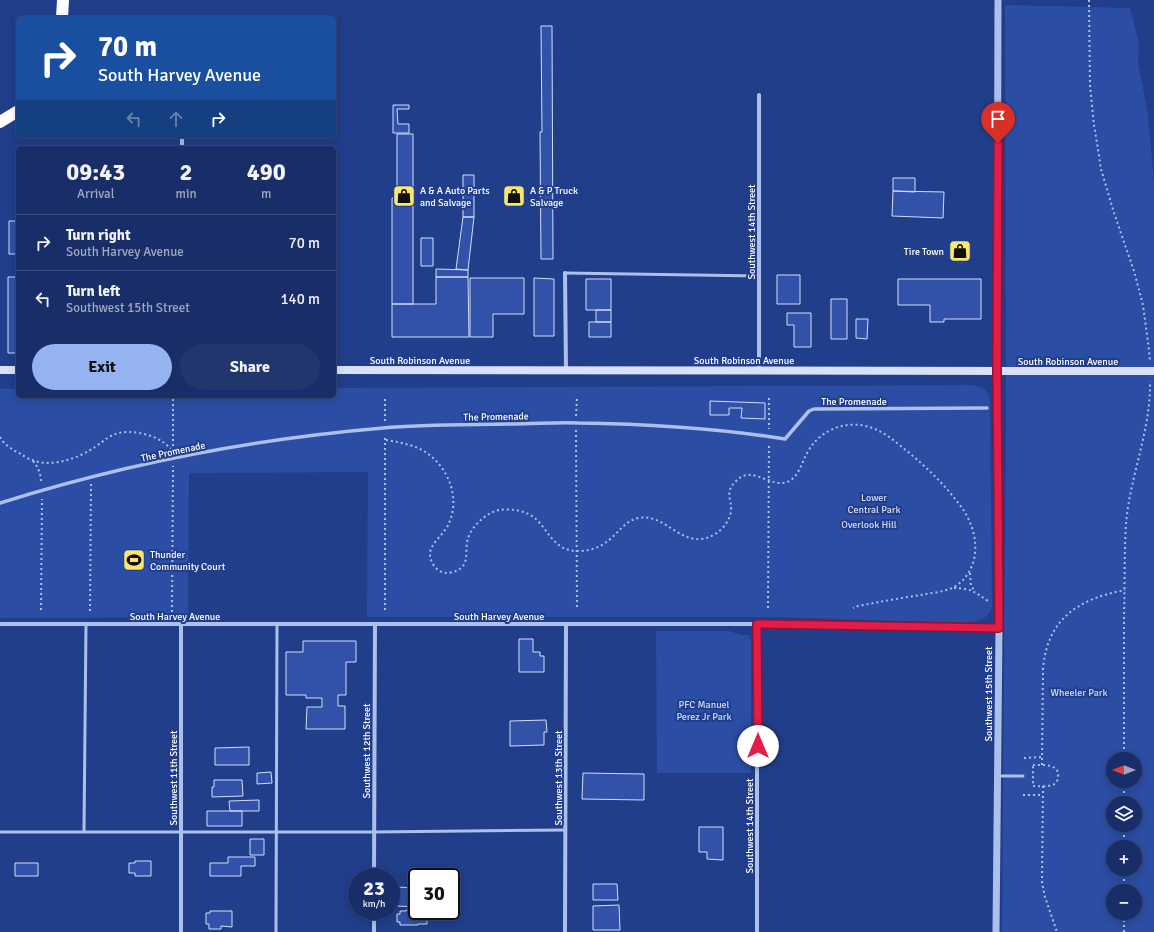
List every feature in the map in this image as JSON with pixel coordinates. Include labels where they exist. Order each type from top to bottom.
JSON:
[{"type":"highway","points":[[62,0],[62,16]]},
{"type":"highway","points":[[0,122],[16,112]]},
{"type":"main road","points":[[0,370],[16,370]]},
{"type":"main road","name":"South Robinson Avenue","points":[[336,370],[1154,371]]},
{"type":"street","name":"Southwest 15th Street","points":[[996,932],[999,628],[997,371],[998,0]]},
{"type":"street","name":"Southwest 14th Street","points":[[759,95],[759,370]]},
{"type":"street","points":[[565,273],[566,370]]},
{"type":"street","name":"The Promenade","points":[[0,503],[91,477],[173,458],[231,447],[308,436],[385,428],[576,423],[675,426],[729,431],[784,439],[809,411],[814,409],[987,408]]},
{"type":"street","name":"South Harvey Avenue","points":[[0,624],[757,624],[999,628]]},
{"type":"street","name":"Southwest 11th Street","points":[[181,624],[181,932]]},
{"type":"street","name":"Southwest 12th Street","points":[[374,624],[374,868]]},
{"type":"street","name":"Southwest 13th Street","points":[[565,932],[566,624]]},
{"type":"street","name":"Southwest 14th Street","points":[[757,624],[757,932]]},
{"type":"street","points":[[374,920],[374,932]]},
{"type":"lane","points":[[565,273],[759,276]]},
{"type":"lane","points":[[84,832],[86,624]]},
{"type":"lane","points":[[276,932],[277,624]]},
{"type":"lane","points":[[997,776],[1023,776]]},
{"type":"lane","points":[[0,832],[374,832],[565,830]]},
{"type":"path","points":[[385,398],[385,610]]},
{"type":"path","points":[[577,398],[577,609]]},
{"type":"path","points":[[768,608],[769,398]]},
{"type":"path","points":[[172,612],[173,399]]},
{"type":"path","points":[[386,440],[410,444],[424,451],[441,467],[450,481],[454,495],[454,510],[449,524],[443,534],[433,545],[430,553],[431,562],[436,569],[444,573],[459,570],[464,565],[467,556],[468,538],[474,527],[486,515],[498,511],[513,509],[527,514],[537,520],[554,542],[563,548],[577,551],[598,548],[608,542],[624,524],[634,518],[644,517],[656,519],[693,540],[712,537],[724,527],[729,518],[731,510],[729,491],[733,483],[741,476],[747,474],[785,483],[791,480],[798,472],[813,444],[823,435],[844,425],[859,424],[873,428],[887,435],[919,461],[940,481],[964,509],[970,520],[975,535],[973,566],[970,573],[953,588]]},
{"type":"path","points":[[32,460],[45,462],[68,460],[82,455],[96,447],[105,439],[119,433],[132,432],[149,435],[173,450]]},
{"type":"path","points":[[0,437],[11,448],[32,460],[37,466],[41,477],[41,610]]},
{"type":"path","points":[[90,611],[91,477]]},
{"type":"path","points":[[970,573],[971,586],[975,592]]},
{"type":"path","points":[[854,608],[953,588],[965,588],[975,592],[988,601]]},
{"type":"path","points":[[1042,765],[1043,669],[1045,654],[1052,635],[1055,629],[1069,613],[1081,604],[1102,595],[1125,590]]},
{"type":"path","points":[[1024,758],[1042,757]]},
{"type":"path","points":[[1033,765],[1042,765],[1056,768],[1058,776],[1055,783],[1052,785],[1033,786],[1033,765]]},
{"type":"path","points":[[1043,786],[1042,882],[1057,932]]},
{"type":"path","points":[[1023,795],[1043,795]]},
{"type":"path","points":[[1124,920],[1124,932]]},
{"type":"green space","name":"Wheeler Park","points":[[1005,5],[1130,8],[1139,44],[1138,62],[1148,115],[1154,182],[1154,932],[1002,932],[1006,418]]},
{"type":"green space","name":"Lower Central Park","points":[[977,386],[988,393],[990,400],[992,608],[990,612],[981,620],[965,623],[776,617],[367,617],[368,472],[189,473],[188,617],[0,618],[0,389],[16,389],[16,398],[336,398],[336,388]]},
{"type":"green space","name":"PFC Manuel Perez Jr Park","points":[[656,631],[729,631],[741,635],[749,635],[751,640],[751,773],[657,773]]},
{"type":"building","points":[[541,26],[552,26],[553,259],[541,259]]},
{"type":"building","points":[[393,105],[409,105],[409,109],[397,109],[398,124],[409,124],[409,133],[393,133]]},
{"type":"building","points":[[397,134],[413,134],[413,198],[397,198]]},
{"type":"building","points":[[463,175],[474,175],[474,217],[463,217]]},
{"type":"building","points":[[893,178],[915,178],[915,192],[893,191]]},
{"type":"building","points":[[893,191],[944,192],[943,218],[892,216]]},
{"type":"building","points":[[392,198],[413,198],[413,304],[392,304]]},
{"type":"building","points":[[463,217],[474,217],[468,270],[456,269]]},
{"type":"building","points":[[9,221],[16,221],[16,254],[9,254]]},
{"type":"building","points":[[421,238],[433,238],[433,266],[421,266]]},
{"type":"building","points":[[436,269],[468,270],[468,277],[436,277]]},
{"type":"building","points":[[777,275],[800,275],[800,304],[777,304]]},
{"type":"building","points":[[8,277],[16,277],[16,353],[8,353]]},
{"type":"building","points":[[436,277],[468,277],[469,337],[392,337],[392,304],[436,304]]},
{"type":"building","points":[[470,278],[524,278],[524,314],[493,314],[493,337],[470,337]]},
{"type":"building","points":[[534,278],[554,279],[554,336],[534,336]]},
{"type":"building","points":[[586,279],[611,279],[611,310],[586,310]]},
{"type":"building","points":[[898,279],[981,279],[981,319],[944,319],[944,322],[930,322],[930,305],[898,305]]},
{"type":"building","points":[[831,299],[847,299],[847,339],[831,339]]},
{"type":"building","points":[[596,310],[611,310],[611,322],[596,322]]},
{"type":"building","points":[[787,313],[811,313],[811,347],[794,347],[794,325],[787,325]]},
{"type":"building","points":[[856,319],[868,319],[867,339],[856,338]]},
{"type":"building","points":[[589,322],[611,322],[611,337],[589,337]]},
{"type":"building","points":[[710,401],[765,403],[765,419],[741,418],[742,408],[729,408],[729,415],[710,415]]},
{"type":"building","points":[[519,639],[533,639],[533,652],[540,652],[540,656],[544,656],[544,672],[519,672]]},
{"type":"building","points":[[303,641],[356,641],[356,662],[346,662],[346,695],[338,695],[338,706],[345,706],[345,729],[306,729],[307,707],[322,707],[322,698],[306,698],[306,695],[286,695],[286,652],[303,652]]},
{"type":"building","points":[[546,720],[547,732],[544,732],[544,745],[510,746],[510,721]]},
{"type":"building","points":[[249,747],[249,765],[215,765],[215,748]]},
{"type":"building","points":[[271,772],[272,783],[257,784],[257,773]]},
{"type":"building","points":[[583,773],[644,774],[644,800],[582,799]]},
{"type":"building","points":[[214,780],[242,780],[243,796],[212,797]]},
{"type":"building","points":[[259,800],[259,811],[230,811],[229,801]]},
{"type":"building","points":[[207,811],[242,811],[242,826],[207,826]]},
{"type":"building","points":[[699,827],[723,827],[723,860],[707,859],[707,852],[699,852]]},
{"type":"building","points":[[250,839],[264,839],[264,855],[250,855]]},
{"type":"building","points":[[228,857],[255,857],[255,866],[241,866],[241,876],[210,876],[210,863],[228,863]]},
{"type":"building","points":[[135,861],[151,861],[151,876],[135,876],[135,873],[129,873],[129,863],[135,863]]},
{"type":"building","points":[[15,863],[38,863],[38,876],[15,876]]},
{"type":"building","points":[[593,884],[617,884],[618,900],[593,900]]},
{"type":"building","points":[[400,887],[408,888],[408,907],[400,906]]},
{"type":"building","points":[[619,905],[620,930],[593,930],[593,906]]},
{"type":"building","points":[[408,910],[408,920],[427,920],[427,924],[400,925],[400,922],[397,922],[397,920],[400,920],[400,911]]},
{"type":"building","points":[[210,911],[232,911],[232,927],[221,926],[221,929],[209,929],[209,924],[206,924],[206,913],[210,913]]},
{"type":"place","name":"A & A Auto Parts and Salvage","points":[[404,196]]},
{"type":"place","name":"A & P Truck Salvage","points":[[514,196]]},
{"type":"place","name":"Tire Town","points":[[960,251]]},
{"type":"place","name":"Thunder Community Court","points":[[134,560]]},
{"type":"route","points":[[758,746],[757,624],[999,628],[997,371],[998,143]]},
{"type":"park label","name":"Overlook Hill","points":[[869,524]]}]
